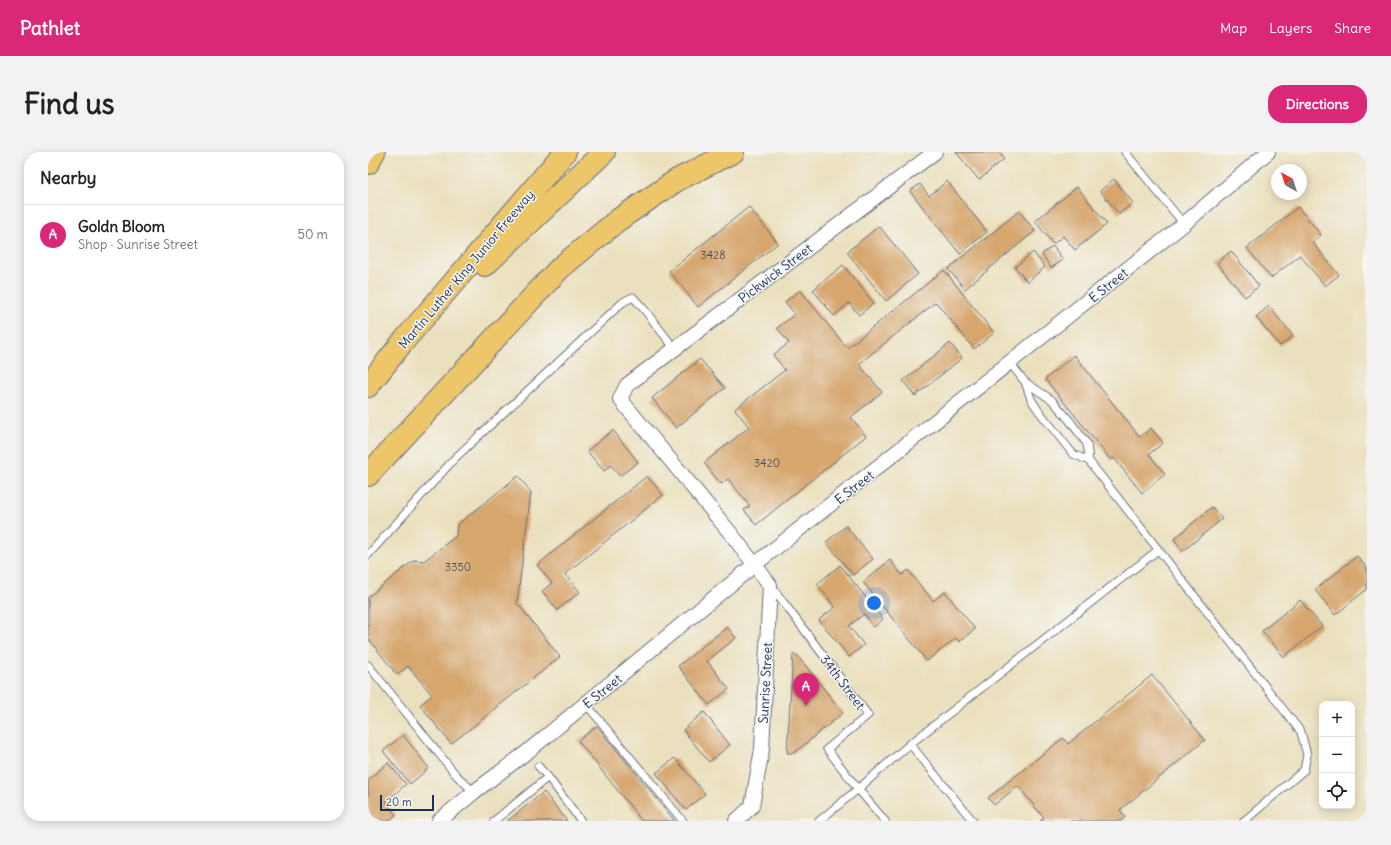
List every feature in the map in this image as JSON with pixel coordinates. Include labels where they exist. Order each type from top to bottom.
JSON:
[{"type":"highway","points":[[368,163],[374,152]]},
{"type":"highway","name":"Martin Luther King Junior Freeway","points":[[368,386],[402,343],[565,152]]},
{"type":"highway","points":[[402,343],[604,152]]},
{"type":"highway","points":[[368,475],[560,268],[618,220],[677,180],[733,152]]},
{"type":"street","name":"Pickwick Street","points":[[754,565],[732,535],[620,399],[626,385],[935,152]]},
{"type":"street","name":"E Street","points":[[439,821],[474,792],[515,762],[754,565],[1184,224],[1268,152]]},
{"type":"street","points":[[754,565],[770,585]]},
{"type":"street","name":"Sunrise Street","points":[[736,821],[752,806],[762,749],[770,585]]},
{"type":"lane","points":[[1125,152],[1184,224]]},
{"type":"lane","points":[[368,555],[455,458],[623,302],[633,298],[643,308],[675,348]]},
{"type":"lane","points":[[1010,363],[1025,382],[1052,400],[1070,421],[1087,444],[1089,461]]},
{"type":"lane","points":[[1025,382],[1031,399],[1038,410],[1073,454],[1089,461],[1301,732],[1307,755],[1304,770],[1244,821]]},
{"type":"lane","points":[[822,820],[910,744],[1158,550]]},
{"type":"lane","name":"34th Street","points":[[770,585],[868,715],[827,749],[858,789]]},
{"type":"lane","points":[[368,665],[456,775],[474,792]]},
{"type":"lane","points":[[586,704],[683,821]]},
{"type":"lane","points":[[910,744],[973,821]]},
{"type":"lane","points":[[538,766],[581,821]]},
{"type":"lane","points":[[494,821],[548,778]]},
{"type":"lane","points":[[858,789],[885,821]]},
{"type":"building","points":[[956,152],[999,152],[1004,159],[979,180]]},
{"type":"building","points":[[1114,179],[1133,203],[1119,214],[1100,191]]},
{"type":"building","points":[[947,181],[987,232],[960,254],[910,191],[920,184],[929,196]]},
{"type":"building","points":[[1077,187],[1107,224],[1075,250],[1063,236],[1053,244],[1035,221]]},
{"type":"building","points":[[749,207],[778,243],[698,307],[669,271]]},
{"type":"building","points":[[1298,207],[1321,235],[1312,242],[1339,275],[1325,286],[1300,255],[1271,278],[1247,248]]},
{"type":"building","points":[[1019,211],[1035,231],[965,289],[948,269]]},
{"type":"building","points":[[879,226],[918,274],[886,301],[847,252]]},
{"type":"building","points":[[1053,246],[1063,260],[1051,268],[1042,254]]},
{"type":"building","points":[[1231,251],[1259,286],[1245,297],[1217,263]]},
{"type":"building","points":[[1033,252],[1045,267],[1027,282],[1015,267]]},
{"type":"building","points":[[843,265],[874,303],[859,315],[849,303],[834,316],[813,290]]},
{"type":"building","points":[[944,270],[994,333],[974,349],[936,302],[859,364],[882,392],[851,417],[866,436],[756,525],[744,510],[750,506],[728,479],[721,484],[704,463],[749,427],[735,409],[785,370],[773,355],[789,343],[777,328],[795,314],[785,302],[800,290],[847,348]]},
{"type":"building","points":[[1269,306],[1293,336],[1280,346],[1256,317]]},
{"type":"building","points":[[950,343],[962,358],[915,396],[903,381]]},
{"type":"building","points":[[1074,355],[1140,437],[1151,428],[1163,443],[1149,454],[1165,474],[1142,493],[1114,458],[1111,460],[1045,379]]},
{"type":"building","points":[[700,359],[725,388],[676,428],[652,398]]},
{"type":"building","points":[[613,430],[638,462],[620,476],[611,465],[604,471],[587,451]]},
{"type":"building","points":[[518,476],[531,492],[517,603],[560,657],[451,744],[420,705],[432,695],[408,666],[397,675],[368,638],[368,597],[414,560],[424,561],[456,536],[457,525]]},
{"type":"building","points":[[647,476],[663,495],[565,574],[580,592],[557,610],[542,591],[552,583],[537,565]]},
{"type":"building","points":[[1212,507],[1222,519],[1183,551],[1174,539]]},
{"type":"building","points":[[846,526],[873,559],[853,575],[826,542]]},
{"type":"building","points":[[1357,556],[1367,568],[1367,589],[1335,615],[1315,590]]},
{"type":"building","points":[[890,560],[902,575],[908,570],[933,601],[945,592],[975,629],[959,642],[956,638],[927,661],[863,582]]},
{"type":"building","points":[[840,565],[883,619],[874,627],[864,614],[849,626],[864,645],[849,657],[819,620],[835,607],[817,584]]},
{"type":"building","points":[[1300,600],[1322,626],[1284,657],[1262,631]]},
{"type":"building","points":[[727,627],[736,638],[707,661],[729,689],[709,705],[678,666]]},
{"type":"building","points":[[793,655],[797,655],[843,713],[794,753],[787,753]]},
{"type":"building","points":[[1152,675],[1205,740],[1120,810],[1125,817],[1121,821],[1040,821],[1044,818],[1018,786],[994,805],[988,798],[1063,738],[1068,744]]},
{"type":"building","points":[[704,712],[730,745],[709,762],[683,730]]},
{"type":"building","points":[[597,726],[675,821],[642,821],[578,741]]},
{"type":"building","points":[[403,735],[429,768],[410,784],[383,751]]},
{"type":"building","points":[[675,758],[705,794],[686,810],[656,773]]},
{"type":"building","points":[[388,763],[406,784],[386,802],[396,815],[389,821],[377,821],[368,810],[368,780]]},
{"type":"building","points":[[544,792],[567,821],[507,821]]},
{"type":"place","name":"Goldn Bloom","points":[[806,706]]}]
